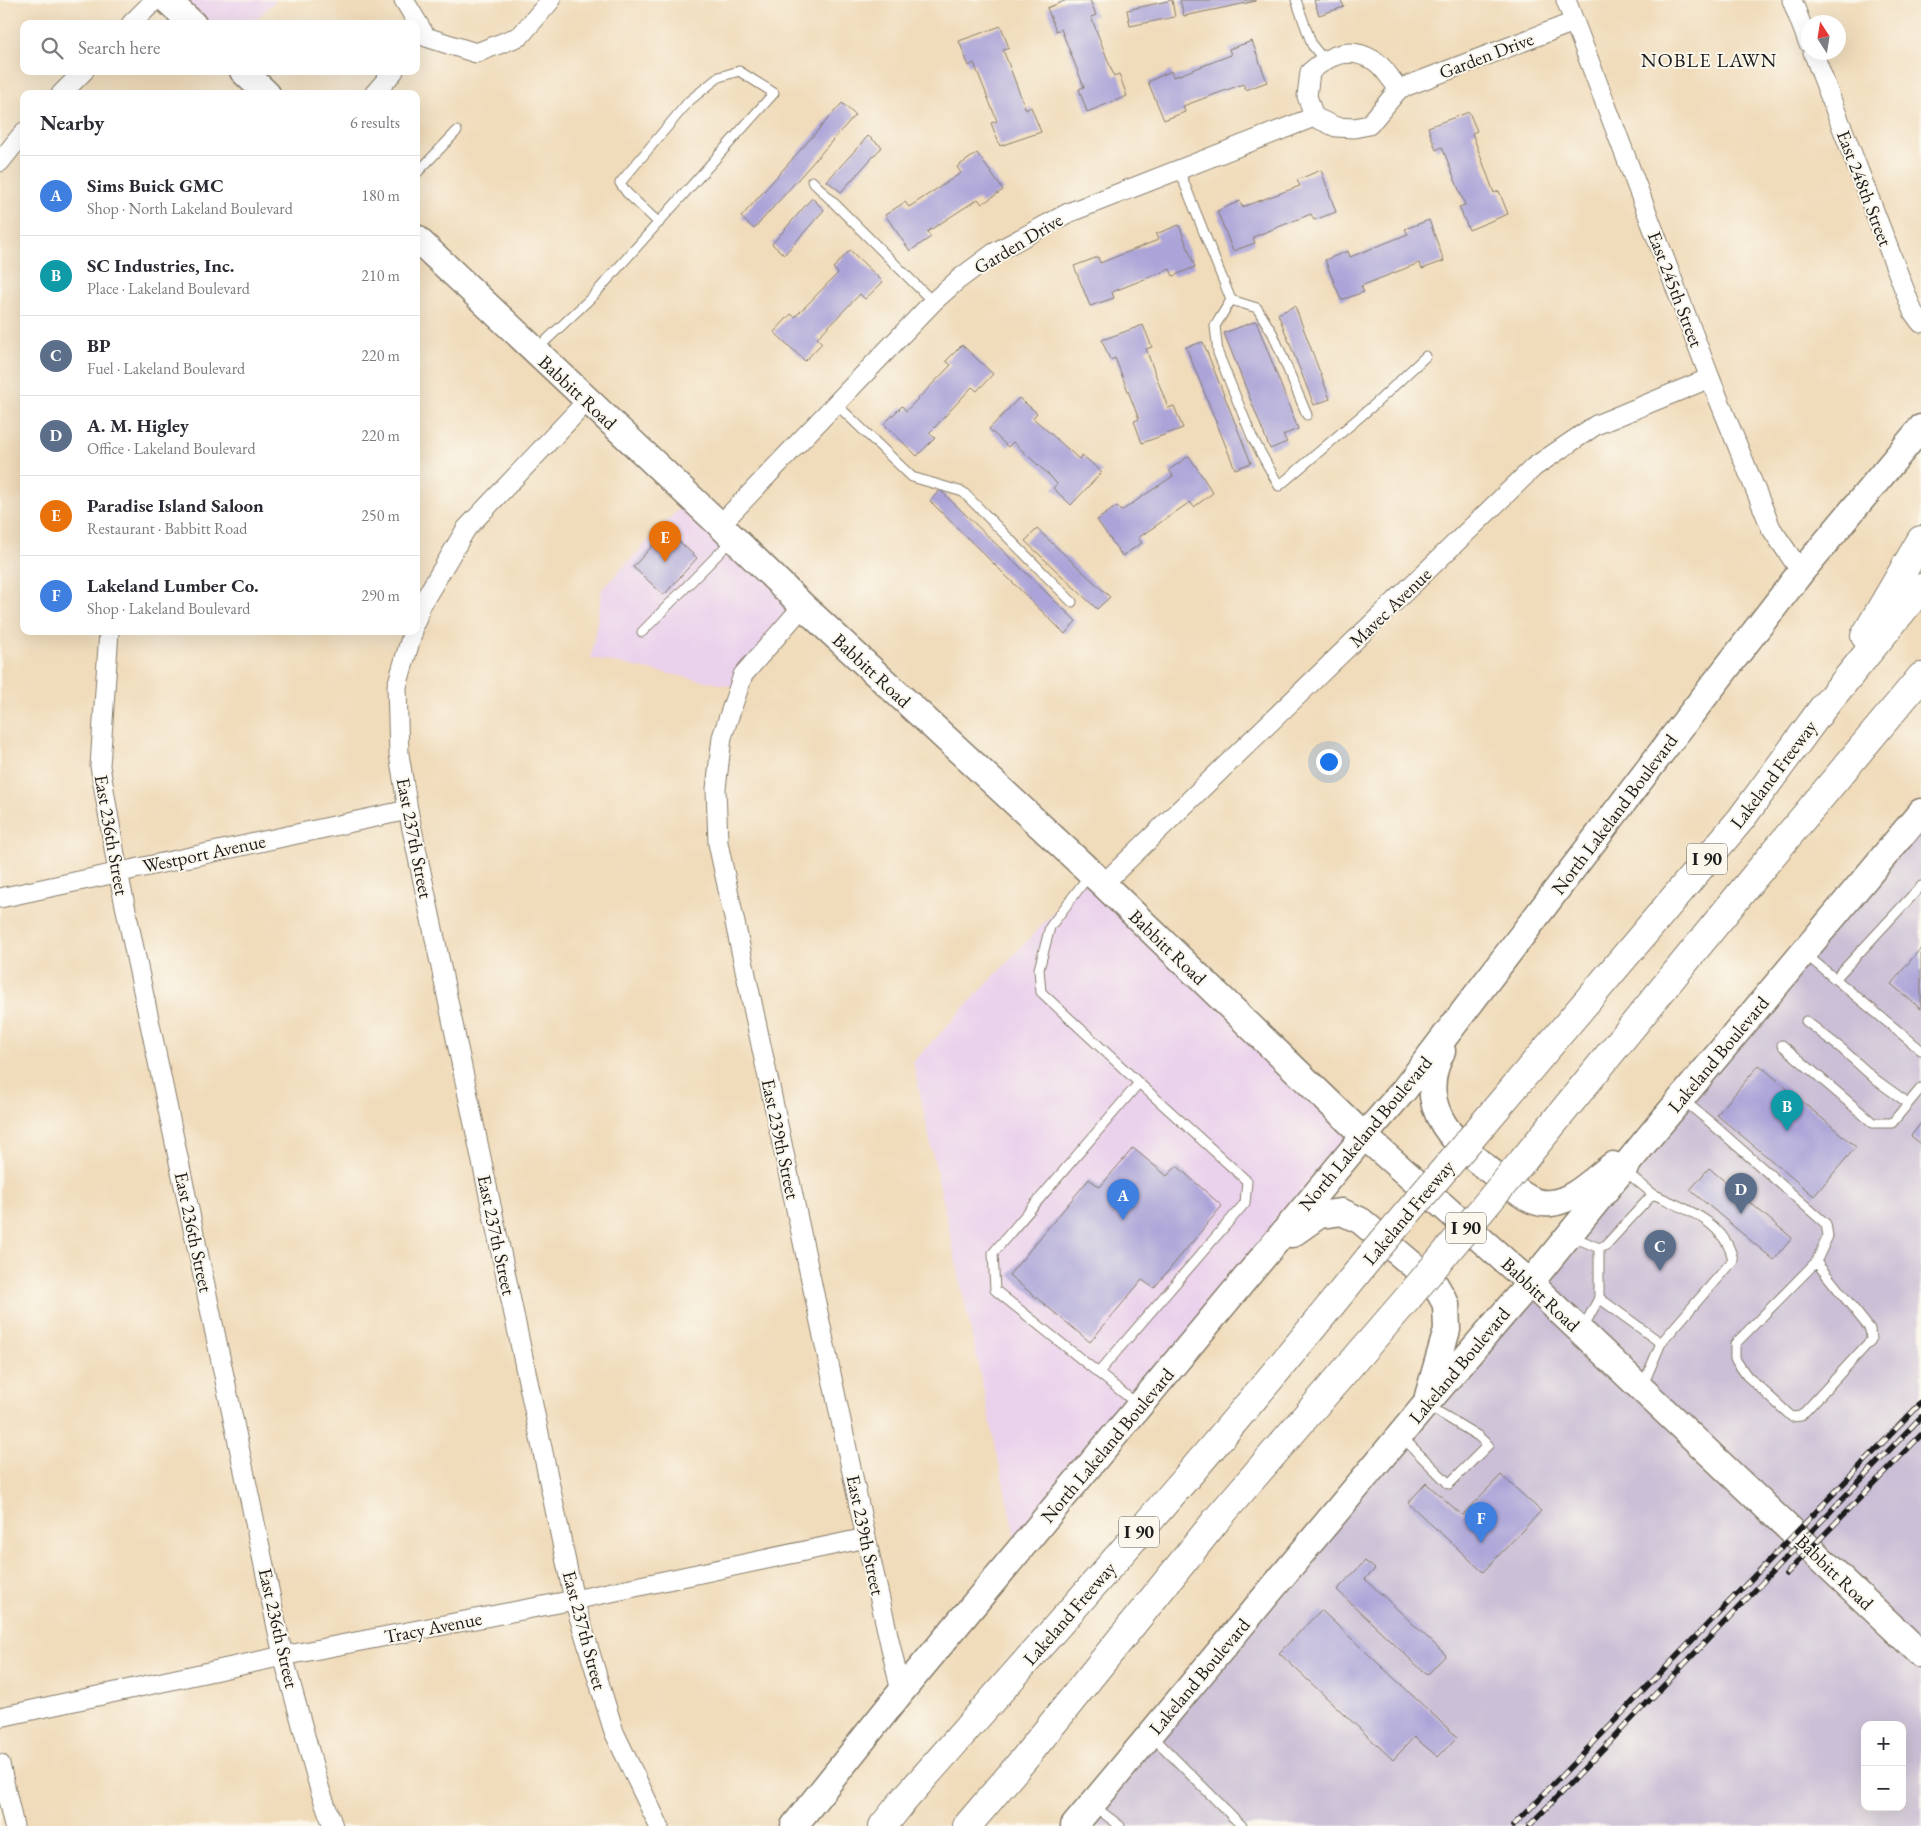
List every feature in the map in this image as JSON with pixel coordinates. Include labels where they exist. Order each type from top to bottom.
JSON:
[{"type":"highway","points":[[1822,709],[1921,540]]},
{"type":"highway","name":"Lakeland Freeway","points":[[883,1826],[1087,1592],[1315,1325],[1369,1258],[1741,819],[1822,709],[1921,588]]},
{"type":"highway","name":"I 90","points":[[967,1826],[1025,1758],[1218,1518],[1408,1298],[1754,877],[1918,681]]},
{"type":"highway","points":[[879,1826],[903,1801]]},
{"type":"street","points":[[135,20],[155,0]]},
{"type":"street","points":[[167,0],[189,20]]},
{"type":"street","points":[[404,0],[412,20]]},
{"type":"street","points":[[421,42],[476,54],[520,36],[551,0]]},
{"type":"street","name":"East 245th Street","points":[[1566,0],[1710,378],[1771,528],[1801,572]]},
{"type":"street","points":[[1792,0],[1801,24]]},
{"type":"street","name":"Garden Drive","points":[[727,531],[836,404],[933,302],[959,279],[994,253],[1068,213],[1314,117],[1336,127],[1354,128],[1369,125],[1399,89],[1574,22]]},
{"type":"street","points":[[1314,117],[1307,96],[1310,72],[1324,60],[1350,52],[1374,60],[1399,89]]},
{"type":"street","name":"East 248th Street","points":[[1816,60],[1913,312],[1921,323]]},
{"type":"street","points":[[65,90],[80,75]]},
{"type":"street","points":[[247,75],[263,90]]},
{"type":"street","points":[[377,90],[391,75]]},
{"type":"street","points":[[0,162],[20,137]]},
{"type":"street","name":"Babbitt Road","points":[[420,242],[727,531],[803,606],[1097,879],[1364,1136],[1530,1283],[1921,1654]]},
{"type":"street","name":"Mavec Avenue","points":[[1097,879],[1534,467],[1596,425],[1710,378]]},
{"type":"street","points":[[420,607],[466,529],[588,401]]},
{"type":"street","name":"North Lakeland Boulevard","points":[[794,1826],[901,1692],[1404,1090],[1670,740],[1801,572],[1921,428]]},
{"type":"street","name":"East 239th Street","points":[[803,606],[743,675],[722,737],[716,789],[718,843],[866,1538],[901,1692]]},
{"type":"street","name":"East 236th Street","points":[[109,635],[104,680],[100,766],[118,872],[283,1656],[320,1790],[333,1826]]},
{"type":"street","name":"East 237th Street","points":[[412,635],[397,686],[398,754],[408,810],[574,1600],[614,1732],[659,1826]]},
{"type":"street","name":"Westport Avenue","points":[[0,898],[408,810]]},
{"type":"street","name":"Lakeland Boulevard","points":[[1074,1826],[1426,1404],[1530,1283],[1622,1169],[1803,952],[1918,820]]},
{"type":"street","points":[[1459,1017],[1434,1067],[1431,1092],[1437,1110],[1451,1136],[1471,1156],[1529,1199],[1550,1204],[1564,1200],[1581,1190],[1649,1137]]},
{"type":"street","points":[[1267,1252],[1319,1215],[1342,1212],[1361,1221],[1434,1283],[1446,1304],[1447,1330],[1426,1404]]},
{"type":"street","name":"Tracy Avenue","points":[[0,1717],[283,1656],[574,1600],[866,1538]]},
{"type":"street","points":[[0,1764],[14,1826]]},
{"type":"lane","points":[[1296,0],[1312,45],[1324,60]]},
{"type":"lane","points":[[535,350],[593,296],[659,223],[774,93],[739,71],[719,77],[689,102],[620,183],[627,193],[659,223]]},
{"type":"lane","points":[[420,170],[457,131]]},
{"type":"lane","points":[[1179,170],[1231,300]]},
{"type":"lane","points":[[812,180],[933,302]]},
{"type":"lane","points":[[1231,300],[1215,326],[1218,353],[1252,437],[1279,486],[1375,404],[1426,356]]},
{"type":"lane","points":[[1231,300],[1257,308],[1273,334],[1307,415]]},
{"type":"lane","points":[[836,404],[912,477],[963,492],[1072,602]]},
{"type":"lane","points":[[642,632],[727,531]]},
{"type":"lane","points":[[1097,879],[1050,927],[1039,969],[1041,992],[1246,1181],[1246,1203],[1098,1373]]},
{"type":"lane","points":[[1835,979],[1921,886]]},
{"type":"lane","points":[[1803,952],[1921,1050]]},
{"type":"lane","points":[[1806,1021],[1842,1049],[1876,1080],[1908,1103]]},
{"type":"lane","points":[[1782,1045],[1873,1123],[1892,1123],[1921,1088]]},
{"type":"lane","points":[[1139,1083],[993,1253],[995,1290],[1139,1406]]},
{"type":"lane","points":[[1681,1098],[1826,1224],[1828,1236],[1816,1262],[1735,1344],[1735,1359],[1747,1376],[1792,1417],[1801,1416],[1871,1340],[1870,1329],[1816,1262]]},
{"type":"lane","points":[[1622,1169],[1642,1187],[1710,1221],[1731,1248],[1733,1260],[1661,1343],[1641,1388]]},
{"type":"lane","points":[[1569,1235],[1599,1248],[1606,1245],[1654,1194]]},
{"type":"lane","points":[[1581,1331],[1599,1298],[1599,1248]]},
{"type":"lane","points":[[1599,1298],[1661,1343]]},
{"type":"lane","points":[[1400,1435],[1449,1484],[1488,1445],[1478,1436],[1426,1404]]},
{"type":"lane","points":[[1150,1734],[1242,1826]]},
{"type":"lane","points":[[1092,1804],[1120,1826]]},
{"type":"shaded area","points":[[167,0],[276,0],[256,20],[189,20]]},
{"type":"shaded area","points":[[690,497],[803,606],[739,688],[591,658],[602,589]]},
{"type":"shaded area","points":[[1921,812],[1921,1826],[1074,1826]]},
{"type":"shaded area","points":[[1091,873],[1364,1136],[1018,1551],[913,1062]]},
{"type":"building","points":[[1067,0],[1090,0],[1096,15],[1091,17],[1114,76],[1119,74],[1127,96],[1087,112],[1079,89],[1084,87],[1061,29],[1056,31],[1047,8]]},
{"type":"building","points":[[1172,0],[1175,17],[1130,26],[1127,10]]},
{"type":"building","points":[[1180,0],[1256,0],[1256,1],[1184,16]]},
{"type":"building","points":[[1314,0],[1341,0],[1344,7],[1319,15]]},
{"type":"building","points":[[1001,26],[1009,48],[1003,50],[1026,110],[1031,107],[1041,132],[1000,146],[991,123],[997,121],[974,63],[969,66],[959,41]]},
{"type":"building","points":[[1252,41],[1267,82],[1246,90],[1243,84],[1183,106],[1185,112],[1164,120],[1148,82],[1171,71],[1173,77],[1231,55],[1229,49]]},
{"type":"building","points":[[842,103],[855,115],[754,229],[741,217]]},
{"type":"building","points":[[1469,112],[1477,131],[1472,133],[1494,193],[1499,191],[1508,214],[1469,230],[1459,207],[1465,205],[1442,147],[1436,150],[1428,127]]},
{"type":"building","points":[[868,136],[882,147],[841,192],[827,181]]},
{"type":"building","points":[[977,153],[1003,190],[982,204],[978,199],[927,232],[931,237],[910,251],[885,215],[905,202],[909,207],[961,173],[957,167]]},
{"type":"building","points":[[1321,170],[1336,212],[1314,220],[1311,214],[1253,237],[1255,243],[1233,251],[1217,211],[1240,201],[1242,207],[1300,186],[1297,180]]},
{"type":"building","points":[[812,198],[824,210],[784,255],[772,244]]},
{"type":"building","points":[[1429,220],[1444,261],[1422,269],[1419,263],[1361,286],[1364,292],[1341,300],[1325,260],[1348,251],[1350,257],[1408,234],[1405,229]]},
{"type":"building","points":[[1179,225],[1195,267],[1173,276],[1170,269],[1112,292],[1114,298],[1090,306],[1074,266],[1098,257],[1100,263],[1158,240],[1156,234]]},
{"type":"building","points":[[850,250],[883,282],[865,299],[860,294],[817,338],[822,343],[805,361],[774,332],[791,314],[795,317],[838,273],[833,268]]},
{"type":"building","points":[[1295,306],[1330,399],[1314,405],[1278,314]]},
{"type":"building","points":[[1256,321],[1298,429],[1283,435],[1287,442],[1270,449],[1224,333]]},
{"type":"building","points":[[1143,325],[1152,347],[1146,349],[1168,408],[1174,406],[1183,428],[1142,443],[1134,421],[1139,419],[1115,358],[1110,360],[1102,340]]},
{"type":"building","points":[[1203,342],[1251,463],[1235,469],[1186,347]]},
{"type":"building","points":[[962,345],[993,374],[977,391],[972,387],[929,433],[935,438],[917,456],[884,424],[902,406],[906,411],[951,365],[946,361]]},
{"type":"building","points":[[1019,398],[1037,413],[1033,418],[1079,459],[1082,455],[1102,472],[1071,505],[1053,488],[1057,484],[1051,477],[1013,442],[1008,447],[989,429]]},
{"type":"building","points":[[1189,456],[1213,493],[1194,507],[1190,502],[1138,538],[1142,543],[1122,556],[1097,520],[1117,506],[1121,511],[1173,476],[1169,470]]},
{"type":"building","points":[[940,490],[1076,621],[1065,634],[930,501]]},
{"type":"building","points":[[1037,529],[1110,597],[1097,609],[1025,541]]},
{"type":"building","points":[[667,530],[697,558],[664,595],[633,567]]},
{"type":"building","points":[[1921,948],[1921,1009],[1891,984]]},
{"type":"building","points":[[1759,1065],[1856,1147],[1814,1196],[1717,1115]]},
{"type":"building","points":[[1921,1123],[1921,1144],[1911,1136]]},
{"type":"building","points":[[1133,1148],[1167,1176],[1177,1166],[1222,1206],[1154,1288],[1142,1280],[1090,1342],[1009,1275],[1089,1179],[1100,1187]]},
{"type":"building","points":[[1709,1168],[1792,1238],[1774,1260],[1690,1190]]},
{"type":"building","points":[[1501,1475],[1541,1511],[1483,1572],[1408,1503],[1426,1483],[1462,1515]]},
{"type":"building","points":[[1365,1561],[1375,1569],[1365,1579],[1446,1655],[1427,1675],[1337,1590]]},
{"type":"building","points":[[1321,1610],[1457,1737],[1438,1757],[1414,1737],[1393,1760],[1279,1653]]},
{"type":"railway","points":[[1513,1826],[1921,1403]]},
{"type":"railway","points":[[1529,1826],[1921,1417]]},
{"type":"railway","points":[[1786,1574],[1921,1435]]},
{"type":"place","name":"Paradise Island Saloon","points":[[665,562]]},
{"type":"place","name":"SC Industries, Inc.","points":[[1787,1131]]},
{"type":"place","name":"A. M. Higley","points":[[1741,1214]]},
{"type":"place","name":"Sims Buick GMC","points":[[1123,1220]]},
{"type":"place","name":"BP","points":[[1660,1271]]},
{"type":"place","name":"Lakeland Lumber Co.","points":[[1481,1543]]},
{"type":"district","name":"NOBLE LAWN","points":[[1709,60]]}]
